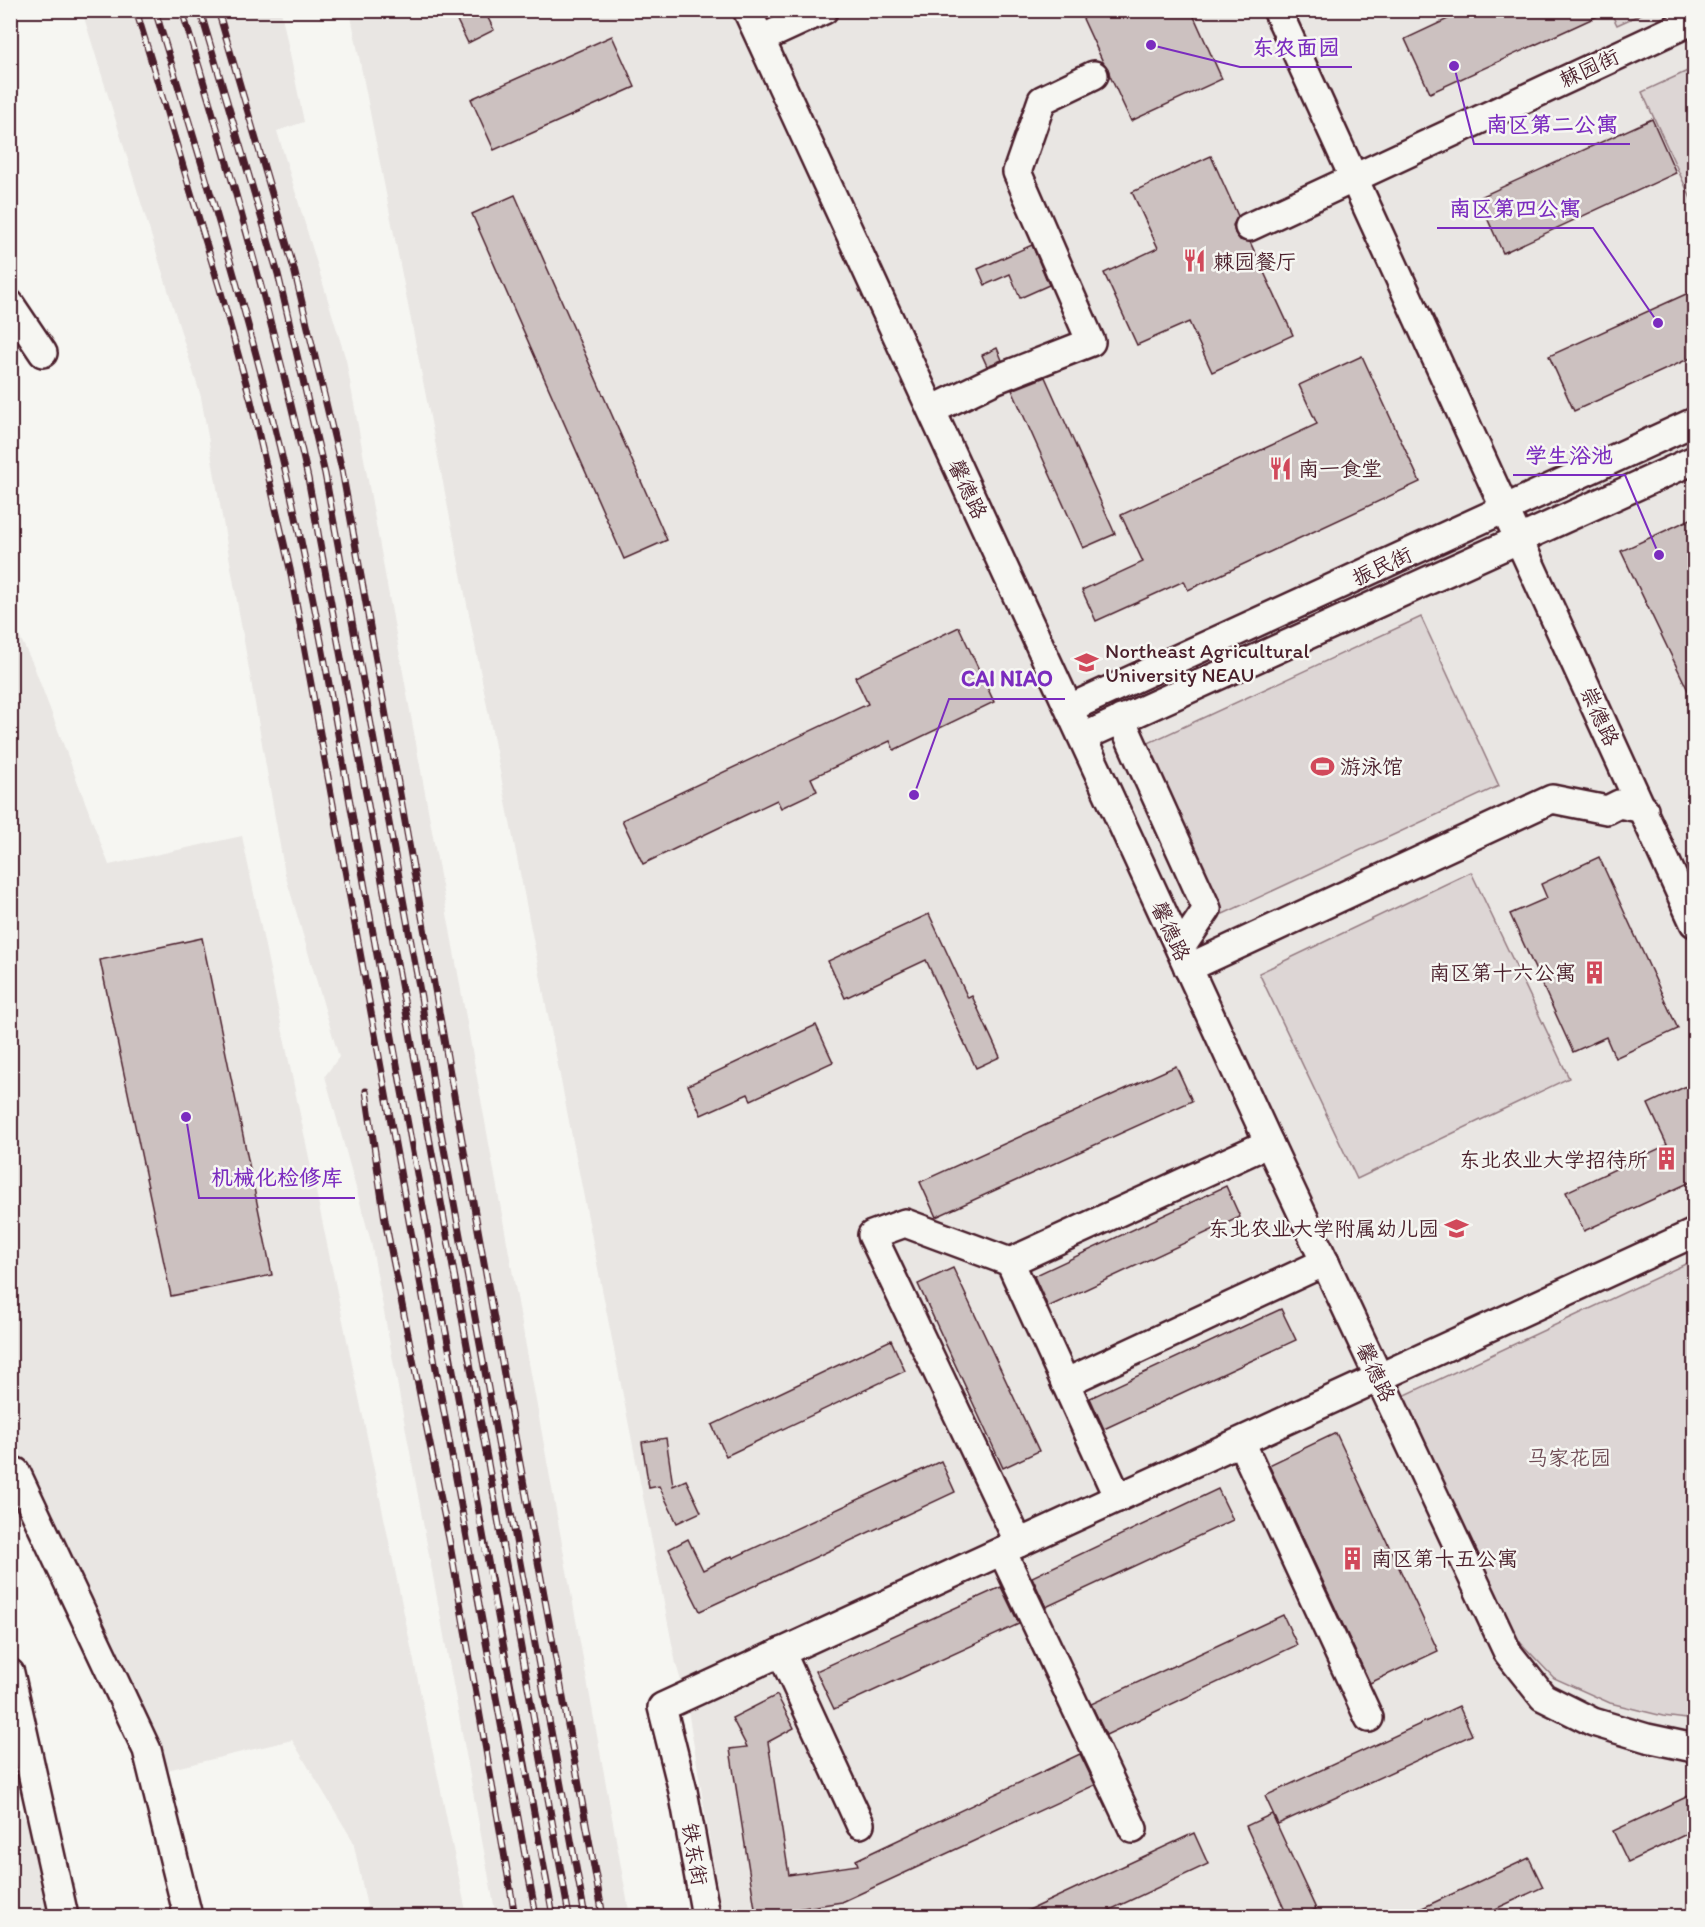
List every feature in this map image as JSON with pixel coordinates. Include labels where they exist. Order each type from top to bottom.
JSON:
[{"type":"street","name":"馨德路","points":[[747,10],[1324,1262],[1508,1653],[1544,1697],[1593,1722],[1647,1738],[1695,1748]]},
{"type":"street","points":[[761,39],[824,10]]},
{"type":"street","name":"崇德路","points":[[1277,10],[1695,922]]},
{"type":"street","name":"棘园街","points":[[1249,227],[1695,20]]},
{"type":"street","points":[[932,410],[994,380],[1091,342],[1017,172],[1042,100],[1094,75]]},
{"type":"street","points":[[10,304],[44,353]]},
{"type":"street","points":[[1689,424],[1695,453]]},
{"type":"street","name":"振民街","points":[[1070,708],[1689,424]]},
{"type":"street","name":"振民街","points":[[1083,737],[1695,460]]},
{"type":"street","points":[[1371,571],[1384,600]]},
{"type":"street","points":[[1234,634],[1247,662]]},
{"type":"street","points":[[1121,719],[1207,909],[1184,958]]},
{"type":"street","points":[[1184,958],[1552,800],[1607,810],[1619,804],[1644,810]]},
{"type":"street","points":[[1010,1262],[1269,1143]]},
{"type":"street","points":[[1118,1498],[1010,1262],[905,1222],[872,1235],[1133,1829]]},
{"type":"street","points":[[860,1824],[781,1652],[1695,1233]]},
{"type":"street","points":[[1065,1383],[1324,1262]]},
{"type":"street","points":[[1241,1442],[1369,1718]]},
{"type":"street","points":[[10,1470],[16,1472],[147,1750],[188,1917]]},
{"type":"street","name":"铁东街","points":[[706,1917],[683,1791],[662,1707],[781,1652]]},
{"type":"street","points":[[10,1673],[64,1917]]},
{"type":"shaded area","points":[[82,11],[281,11],[304,122],[277,131],[346,360],[630,1916],[496,1916],[371,1242],[325,1076],[339,1057],[285,874],[201,397]]},
{"type":"shaded area","name":"Northeast Agricultural University NEAU","points":[[350,11],[1694,11],[1694,1916],[722,1916],[686,1698],[676,1664]]},
{"type":"shaded area","points":[[10,617],[33,664],[109,865],[242,836],[467,1916],[369,1916],[353,1841],[292,1740],[167,1770],[11,1436]]},
{"type":"shaded area","points":[[10,1791],[45,1855],[64,1916],[11,1916]]},
{"type":"green space","points":[[1610,11],[1648,11],[1617,25]]},
{"type":"green space","points":[[1694,68],[1694,205],[1642,92]]},
{"type":"green space","name":"游泳馆","points":[[1421,617],[1499,786],[1223,914],[1144,745]]},
{"type":"green space","points":[[1471,872],[1569,1078],[1357,1179],[1259,973]]},
{"type":"green space","name":"马家花园","points":[[1694,1260],[1694,1720],[1663,1716],[1610,1703],[1554,1678],[1515,1637],[1399,1398]]},
{"type":"building","points":[[452,10],[484,10],[494,30],[468,43]]},
{"type":"building","points":[[1079,10],[1191,10],[1222,79],[1131,121]]},
{"type":"building","points":[[1467,10],[1611,10],[1430,93],[1405,39]]},
{"type":"building","points":[[612,36],[635,87],[494,150],[471,99]]},
{"type":"building","points":[[1652,119],[1676,173],[1503,253],[1478,198]]},
{"type":"building","name":"棘园餐厅","points":[[1211,156],[1238,216],[1233,225],[1235,233],[1240,240],[1250,242],[1293,335],[1212,372],[1189,322],[1137,345],[1104,273],[1158,248],[1132,192]]},
{"type":"building","points":[[515,195],[667,540],[624,559],[472,214]]},
{"type":"building","points":[[1032,245],[1049,285],[1020,298],[1010,274],[985,285],[978,269]]},
{"type":"building","points":[[1695,290],[1695,356],[1574,411],[1549,356]]},
{"type":"building","points":[[997,348],[1002,360],[987,366],[982,355]]},
{"type":"building","name":"南一食堂","points":[[1362,356],[1420,482],[1188,590],[1184,581],[1096,621],[1082,590],[1143,562],[1121,515],[1317,424],[1299,385]]},
{"type":"building","points":[[1045,377],[1115,534],[1083,548],[1012,390]]},
{"type":"building","points":[[1695,517],[1695,705],[1621,551]]},
{"type":"building","points":[[959,627],[994,702],[894,750],[890,741],[811,778],[817,791],[781,808],[777,800],[643,864],[622,820],[868,704],[855,677]]},
{"type":"building","name":"南区第十六公寓","points":[[1599,857],[1678,1029],[1615,1058],[1606,1037],[1573,1052],[1510,914],[1547,898],[1541,884]]},
{"type":"building","points":[[929,914],[968,998],[972,996],[1000,1057],[976,1068],[926,960],[845,998],[828,961]]},
{"type":"building","points":[[202,938],[272,1275],[171,1296],[100,960]]},
{"type":"building","points":[[816,1025],[833,1062],[751,1100],[748,1094],[701,1115],[688,1085]]},
{"type":"building","points":[[1176,1066],[1192,1101],[936,1217],[920,1182]]},
{"type":"building","name":"东北农业大学招待所","points":[[1695,1082],[1695,1180],[1584,1231],[1566,1192],[1667,1145],[1648,1104]]},
{"type":"building","points":[[1226,1186],[1240,1217],[1048,1307],[1034,1276]]},
{"type":"building","points":[[953,1268],[1039,1451],[1003,1468],[918,1284]]},
{"type":"building","points":[[1281,1309],[1296,1340],[1104,1429],[1090,1398]]},
{"type":"building","points":[[891,1340],[905,1371],[726,1456],[712,1425]]},
{"type":"building","name":"南区第十五公寓","points":[[1336,1433],[1438,1651],[1370,1683],[1269,1465]]},
{"type":"building","points":[[666,1438],[673,1486],[686,1480],[701,1512],[677,1523],[659,1486],[649,1488],[642,1442]]},
{"type":"building","points":[[941,1461],[955,1492],[700,1611],[669,1549],[688,1539],[703,1570]]},
{"type":"building","points":[[1218,1489],[1233,1520],[1046,1607],[1032,1577]]},
{"type":"building","points":[[1001,1587],[1019,1624],[834,1709],[816,1671]]},
{"type":"building","points":[[1283,1615],[1297,1645],[1106,1735],[1091,1704]]},
{"type":"building","points":[[777,1695],[794,1728],[768,1742],[789,1875],[858,1865],[856,1860],[1080,1754],[1095,1785],[842,1902],[756,1915],[730,1749],[747,1747],[732,1718]]},
{"type":"building","points":[[1459,1706],[1472,1735],[1278,1824],[1265,1796]]},
{"type":"building","points":[[1695,1793],[1695,1830],[1628,1862],[1613,1831]]},
{"type":"building","points":[[1272,1814],[1316,1909],[1299,1917],[1288,1917],[1246,1826]]},
{"type":"building","points":[[1194,1833],[1208,1864],[1095,1917],[1014,1917]]},
{"type":"building","points":[[1529,1858],[1543,1887],[1478,1917],[1403,1917]]},
{"type":"railway","points":[[136,10],[220,289],[251,401],[290,569],[536,1916]]},
{"type":"railway","points":[[155,10],[242,304],[274,423],[301,539],[324,654],[485,1552],[553,1916]]},
{"type":"railway","points":[[182,10],[250,243],[308,478],[569,1916]]},
{"type":"railway","points":[[200,10],[278,274],[325,474],[421,997],[438,1116],[585,1916]]},
{"type":"railway","points":[[218,10],[294,269],[342,470],[603,1916]]},
{"type":"railway","points":[[366,1091],[385,1220],[449,1539],[515,1916]]},
{"type":"place","name":"东农面园","points":[[1151,45]]},
{"type":"place","name":"南区第二公寓","points":[[1454,66]]},
{"type":"place","name":"棘园餐厅","points":[[1195,261]]},
{"type":"place","name":"南区第四公寓","points":[[1658,323]]},
{"type":"place","name":"南一食堂","points":[[1280,468]]},
{"type":"place","name":"学生浴池","points":[[1659,555]]},
{"type":"place","name":"Northeast Agricultural University NEAU","points":[[1087,662]]},
{"type":"place","name":"游泳馆","points":[[1322,766]]},
{"type":"place","name":"CAI NIAO","points":[[914,795]]},
{"type":"place","name":"南区第十六公寓","points":[[1594,972]]},
{"type":"place","name":"机械化检修库","points":[[186,1117]]},
{"type":"place","name":"东北农业大学招待所","points":[[1666,1159]]},
{"type":"place","name":"东北农业大学附属幼儿园","points":[[1457,1228]]},
{"type":"place","name":"南区第十五公寓","points":[[1353,1558]]}]
